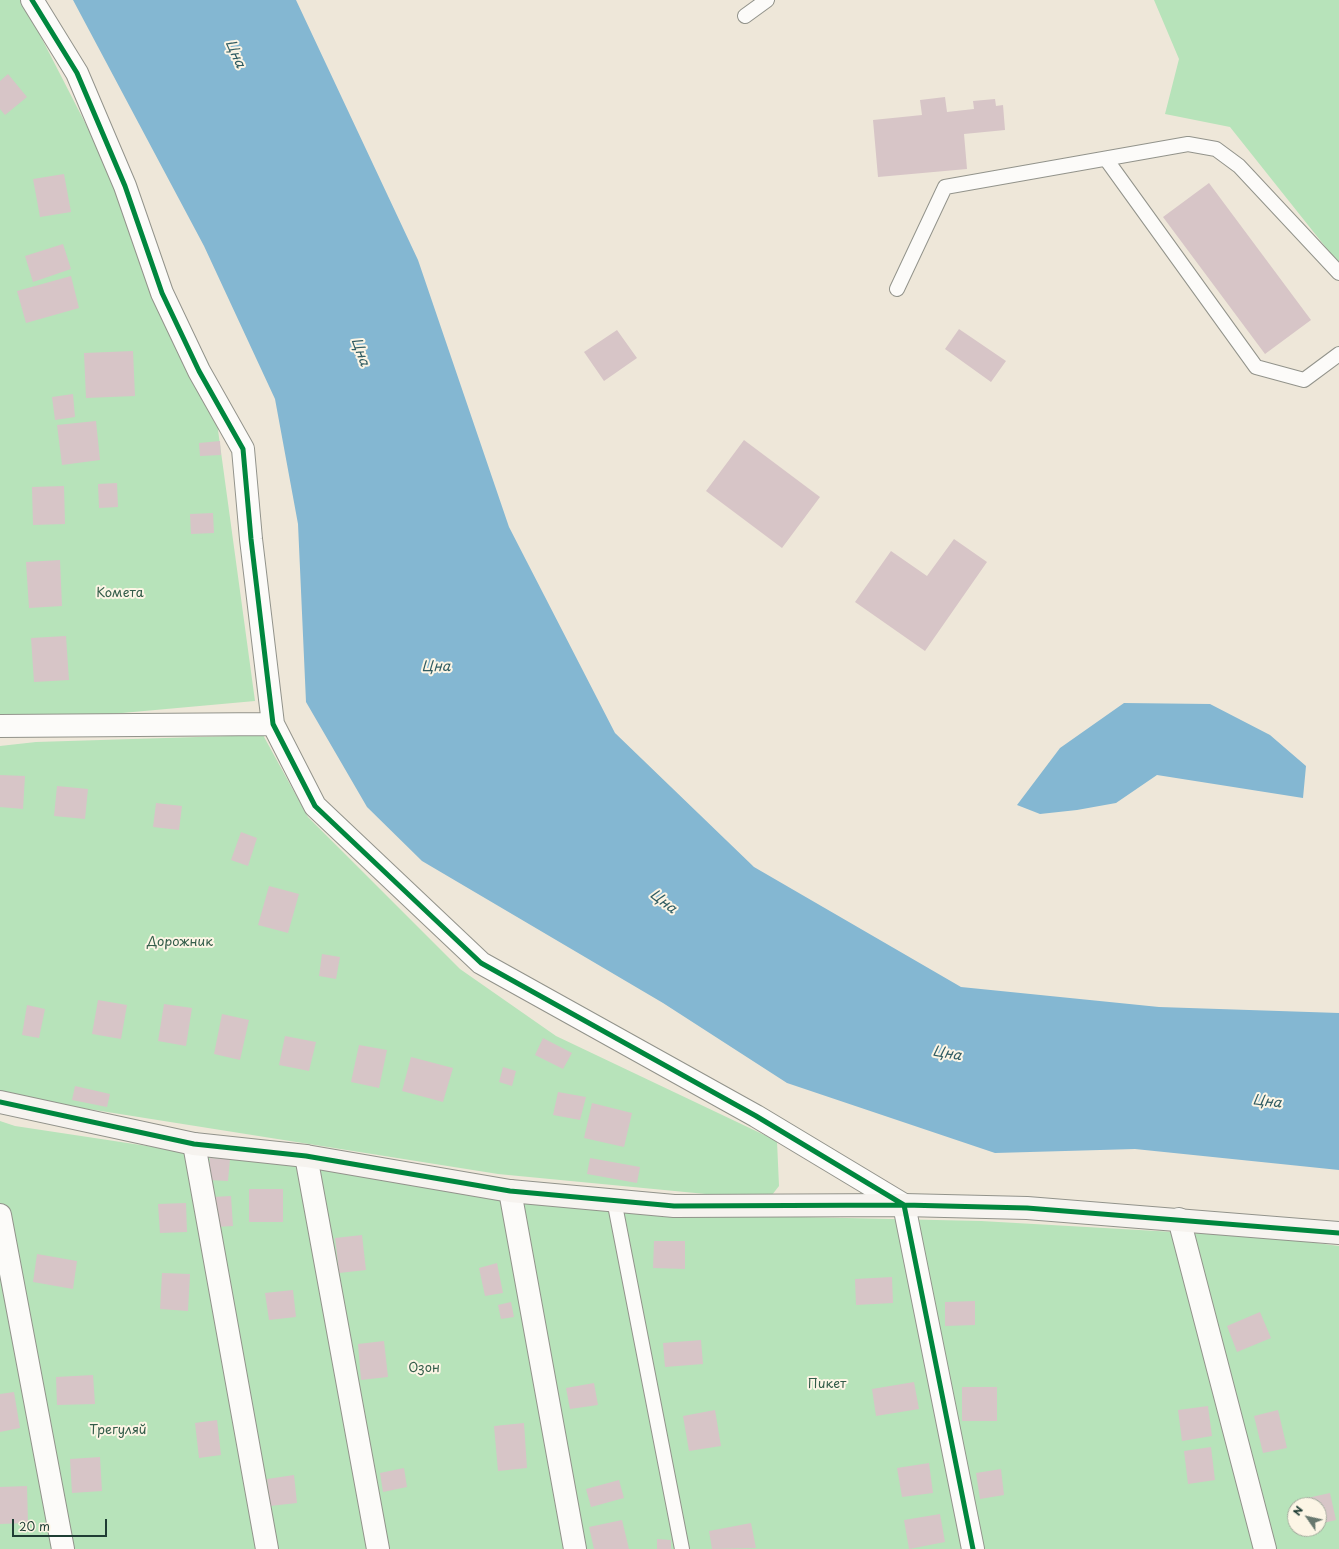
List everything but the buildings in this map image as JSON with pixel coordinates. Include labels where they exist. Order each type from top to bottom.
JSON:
[{"type":"street","points":[[32,0],[77,73],[125,186],[162,293],[199,371],[243,449],[251,539],[273,724],[315,806],[481,963],[756,1116],[904,1205],[973,1549]]},
{"type":"street","points":[[0,726],[273,724]]},
{"type":"street","points":[[0,1102],[194,1144],[306,1156],[510,1191],[674,1206],[904,1205],[1027,1208],[1339,1233]]},
{"type":"street","points":[[194,1144],[267,1549]]},
{"type":"street","points":[[306,1156],[378,1549]]},
{"type":"street","points":[[510,1191],[575,1549]]},
{"type":"street","points":[[0,1215],[63,1549]]},
{"type":"street","points":[[1179,1219],[1266,1549]]},
{"type":"lane","points":[[745,16],[767,0]]},
{"type":"lane","points":[[898,289],[945,187],[1188,144],[1216,149],[1239,166],[1339,273]]},
{"type":"lane","points":[[1106,159],[1256,367],[1304,380],[1339,354]]},
{"type":"lane","points":[[614,1200],[682,1549]]},
{"type":"green space","name":"Комета","points":[[0,0],[22,0],[209,364],[255,701],[0,724]]},
{"type":"green space","points":[[1154,0],[1339,0],[1339,264],[1230,127],[1165,114],[1179,59]]},
{"type":"green space","name":"Дорожник","points":[[263,735],[308,817],[460,969],[556,1036],[777,1141],[779,1186],[768,1200],[498,1174],[0,1095],[0,746],[36,742]]},
{"type":"green space","name":"Трегуляй","points":[[0,1121],[15,1126],[187,1152],[259,1549],[0,1549]]},
{"type":"green space","name":"Озон","points":[[205,1152],[611,1212],[678,1549],[271,1549]]},
{"type":"green space","name":"Пикет","points":[[622,1213],[981,1221],[1280,1238],[1339,1246],[1339,1549],[689,1549]]},
{"type":"water","name":"Цна","points":[[73,0],[296,0],[418,260],[509,527],[615,733],[754,867],[961,987],[1159,1007],[1339,1013],[1339,1170],[1135,1149],[995,1153],[787,1083],[663,1003],[422,861],[367,807],[306,702],[298,524],[275,399],[204,246]]},
{"type":"water","points":[[1124,703],[1210,704],[1270,735],[1306,766],[1303,798],[1157,775],[1116,803],[1077,810],[1040,814],[1017,805],[1060,748]]},
{"type":"cycle path","points":[[32,0],[77,73],[125,186],[162,293],[199,371],[243,449],[251,539],[273,724],[315,806],[481,963],[756,1116],[904,1205],[973,1549]]},
{"type":"cycle path","points":[[0,1102],[194,1144],[306,1156],[510,1191],[674,1206],[904,1205],[1027,1208],[1339,1233]]}]
